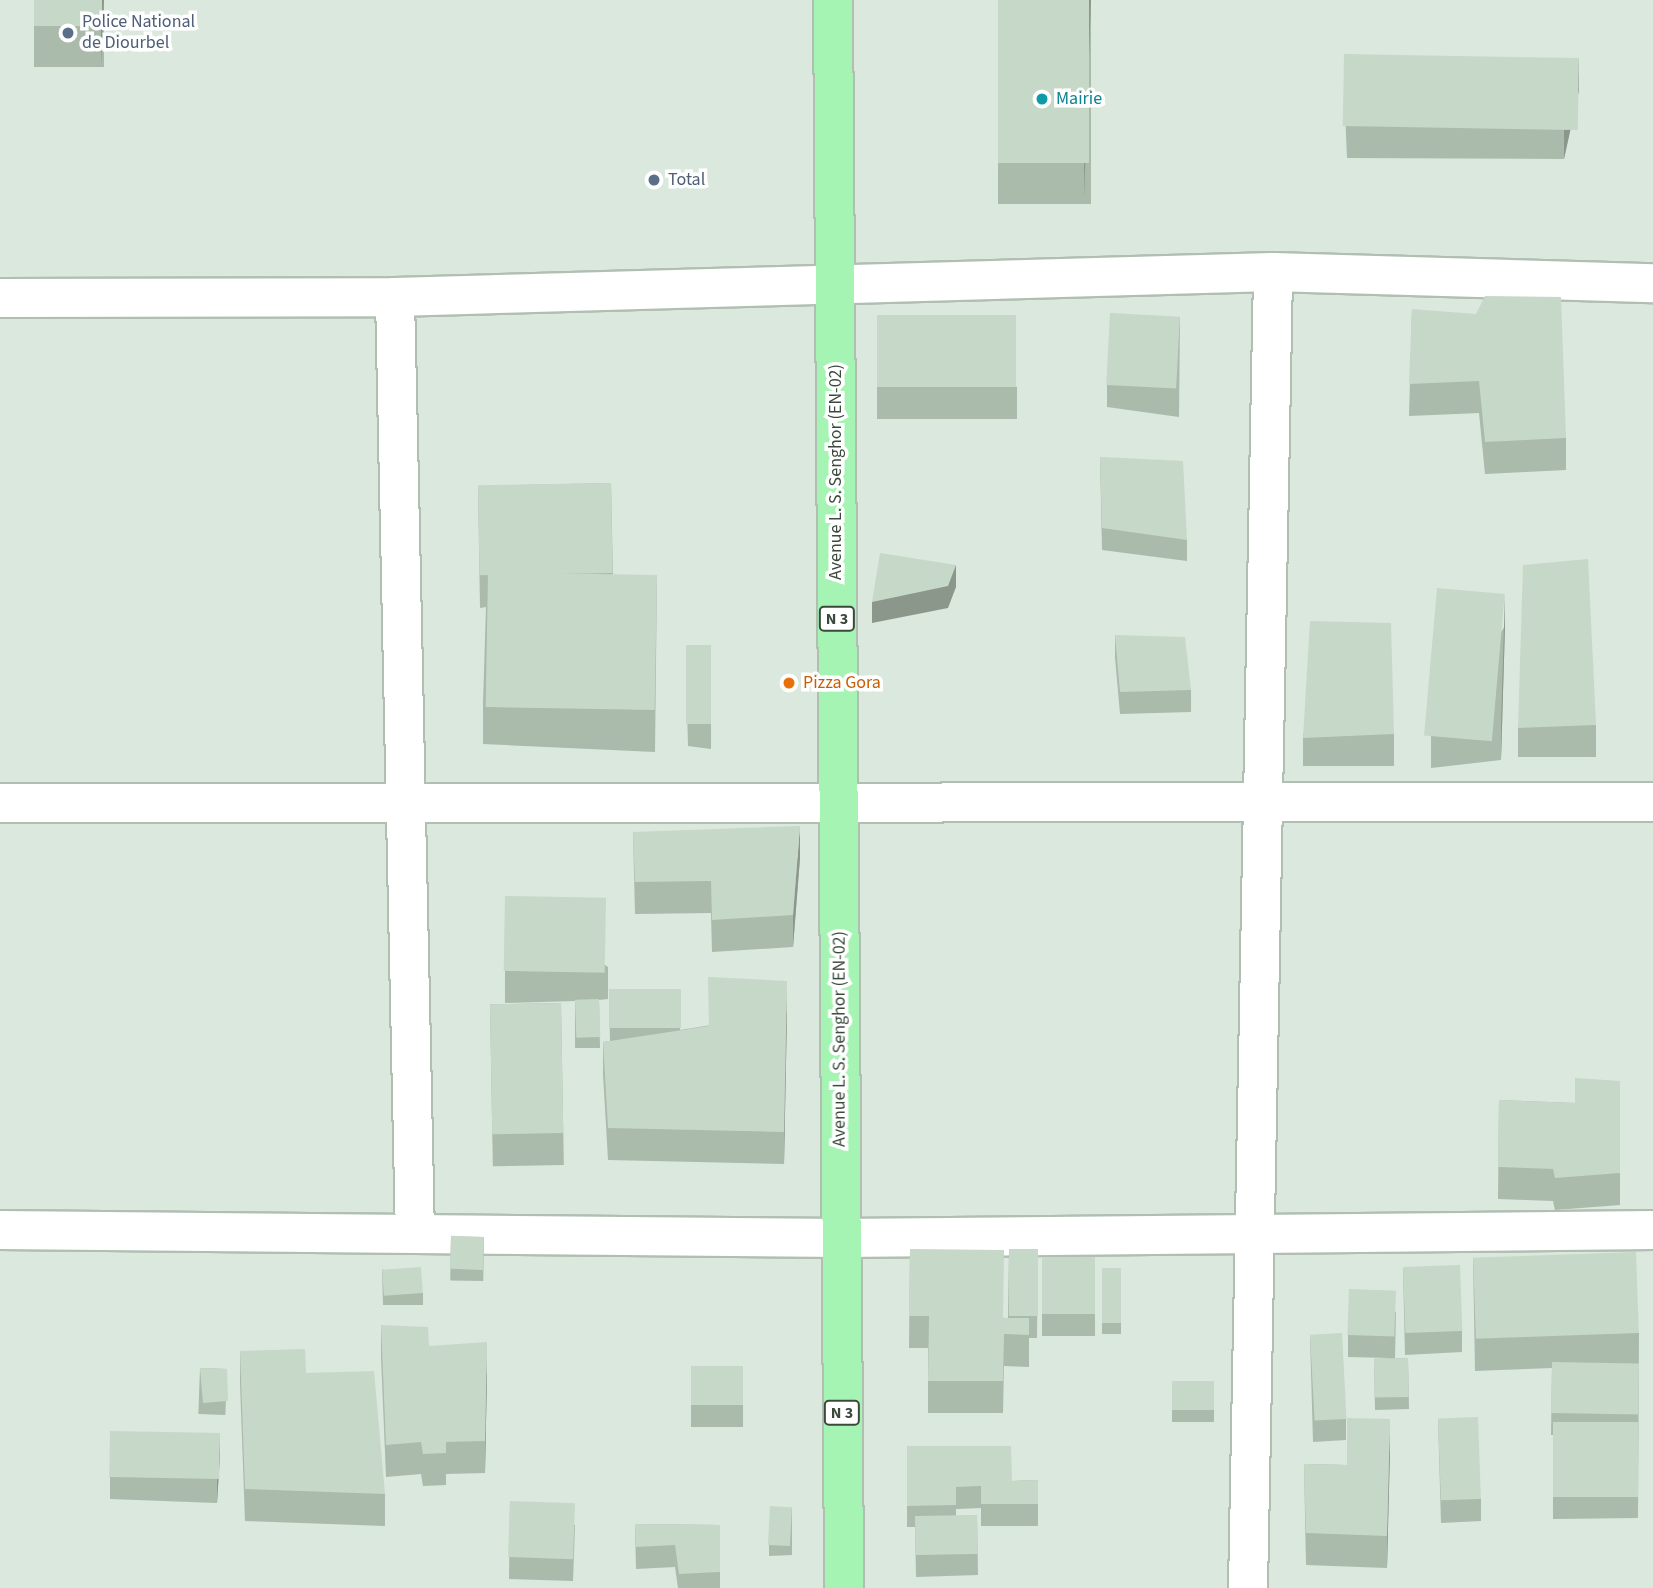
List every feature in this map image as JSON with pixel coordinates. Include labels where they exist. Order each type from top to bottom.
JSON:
[{"type":"main road","name":"Avenue L. S. Senghor (EN-02)","points":[[833,0],[841,1238]]},
{"type":"main road","name":"N 3","points":[[841,1238],[844,1588]]},
{"type":"street","points":[[1248,1588],[1273,272]]},
{"type":"street","points":[[0,298],[395,297],[835,282],[1273,272],[1653,283]]},
{"type":"street","points":[[395,297],[415,1234]]},
{"type":"street","points":[[0,803],[1653,802]]},
{"type":"street","points":[[0,1230],[841,1238],[1653,1230]]},
{"type":"shaded area","points":[[0,0],[1653,0],[1653,1588],[0,1588]]},
{"type":"building","points":[[34,0],[102,0],[102,26],[34,26]]},
{"type":"building","name":"Mairie","points":[[998,0],[1089,0],[1089,163],[998,163]]},
{"type":"building","points":[[1344,54],[1579,58],[1578,130],[1343,126]]},
{"type":"building","points":[[1485,296],[1561,297],[1566,438],[1485,442],[1479,381],[1409,384],[1412,309],[1476,314]]},
{"type":"building","points":[[1110,313],[1180,317],[1176,389],[1106,385]]},
{"type":"building","points":[[877,315],[1016,315],[1016,387],[877,387]]},
{"type":"building","points":[[1100,457],[1183,461],[1187,540],[1102,528]]},
{"type":"building","points":[[611,483],[613,573],[480,575],[478,485]]},
{"type":"building","points":[[880,553],[956,565],[948,586],[872,602]]},
{"type":"building","points":[[1588,559],[1596,725],[1518,728],[1523,565]]},
{"type":"building","points":[[488,572],[657,575],[655,710],[486,707]]},
{"type":"building","points":[[1437,588],[1505,594],[1492,741],[1424,735]]},
{"type":"building","points":[[1310,621],[1391,623],[1394,734],[1303,738]]},
{"type":"building","points":[[1115,635],[1185,637],[1191,690],[1120,692]]},
{"type":"building","points":[[686,645],[711,645],[711,724],[686,724]]},
{"type":"building","points":[[800,826],[793,915],[712,920],[711,881],[635,882],[633,832]]},
{"type":"building","points":[[505,896],[606,898],[605,973],[504,971]]},
{"type":"building","points":[[708,977],[787,981],[784,1132],[608,1128],[603,1042],[709,1026]]},
{"type":"building","points":[[609,989],[681,989],[681,1028],[609,1028]]},
{"type":"building","points":[[599,999],[600,1037],[576,1038],[575,1000]]},
{"type":"building","points":[[561,1003],[563,1133],[492,1134],[490,1004]]},
{"type":"building","points":[[1575,1078],[1620,1081],[1620,1173],[1555,1178],[1553,1169],[1498,1167],[1499,1100],[1575,1103]]},
{"type":"building","points":[[451,1236],[484,1237],[483,1270],[450,1269]]},
{"type":"building","points":[[910,1249],[1004,1250],[1003,1318],[1029,1318],[1029,1335],[1004,1334],[1003,1381],[928,1381],[929,1316],[909,1316]]},
{"type":"building","points":[[1009,1249],[1038,1249],[1038,1316],[1009,1316]]},
{"type":"building","points":[[1636,1252],[1639,1333],[1476,1339],[1473,1258]]},
{"type":"building","points":[[1042,1257],[1095,1257],[1095,1314],[1042,1314]]},
{"type":"building","points":[[1460,1265],[1462,1331],[1405,1333],[1403,1267]]},
{"type":"building","points":[[421,1267],[423,1293],[384,1296],[382,1270]]},
{"type":"building","points":[[1102,1268],[1121,1268],[1121,1323],[1102,1323]]},
{"type":"building","points":[[1349,1289],[1396,1291],[1394,1337],[1347,1335]]},
{"type":"building","points":[[381,1325],[428,1327],[429,1346],[487,1342],[485,1441],[446,1442],[446,1453],[423,1454],[421,1442],[386,1445]]},
{"type":"building","points":[[1342,1333],[1347,1419],[1315,1421],[1310,1335]]},
{"type":"building","points":[[305,1349],[306,1373],[374,1371],[385,1494],[245,1489],[240,1351]]},
{"type":"building","points":[[1408,1358],[1409,1397],[1375,1398],[1374,1359]]},
{"type":"building","points":[[1552,1362],[1639,1364],[1638,1415],[1551,1413]]},
{"type":"building","points":[[691,1366],[743,1366],[743,1405],[691,1405]]},
{"type":"building","points":[[200,1368],[227,1369],[228,1401],[203,1403]]},
{"type":"building","points":[[1172,1381],[1214,1381],[1214,1410],[1172,1410]]},
{"type":"building","points":[[1478,1417],[1481,1499],[1441,1500],[1438,1418]]},
{"type":"building","points":[[1347,1418],[1390,1419],[1387,1536],[1306,1533],[1304,1464],[1347,1465]]},
{"type":"building","points":[[1553,1422],[1638,1422],[1638,1497],[1553,1497]]},
{"type":"building","points":[[110,1431],[220,1433],[219,1479],[109,1477]]},
{"type":"building","points":[[907,1446],[1011,1446],[1012,1481],[1038,1480],[1038,1504],[981,1504],[981,1486],[956,1487],[956,1505],[907,1506]]},
{"type":"building","points":[[510,1501],[575,1503],[573,1559],[508,1557]]},
{"type":"building","points":[[770,1506],[792,1507],[790,1546],[768,1545]]},
{"type":"building","points":[[977,1515],[978,1554],[916,1555],[915,1516]]},
{"type":"building","points":[[635,1524],[720,1525],[720,1572],[679,1574],[675,1545],[636,1547]]},
{"type":"place","name":"Police National de Diourbel","points":[[68,33]]},
{"type":"place","name":"Mairie","points":[[1042,99]]},
{"type":"place","name":"Total","points":[[654,180]]},
{"type":"place","name":"Pizza Gora","points":[[789,683]]}]
